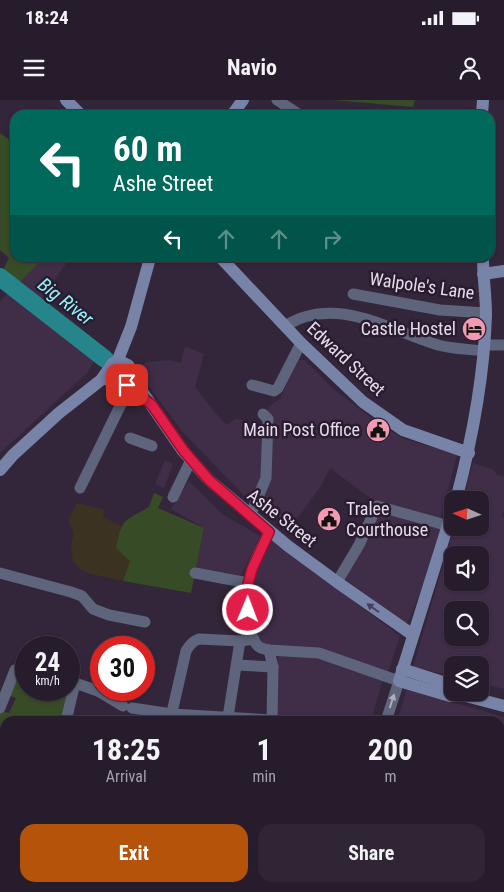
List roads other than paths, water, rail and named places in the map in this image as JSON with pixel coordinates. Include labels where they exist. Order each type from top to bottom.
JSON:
[{"type":"main road","points":[[66,100],[76,110]]},
{"type":"main road","points":[[123,377],[131,327],[149,262]]},
{"type":"main road","name":"Edward Street","points":[[225,262],[301,343],[363,402],[403,430],[468,453]]},
{"type":"main road","points":[[458,491],[468,453],[484,348],[486,313],[483,262]]},
{"type":"main road","points":[[483,274],[504,271]]},
{"type":"main road","points":[[0,470],[13,454],[101,380],[113,363],[123,377]]},
{"type":"main road","points":[[86,393],[123,377]]},
{"type":"main road","name":"Ashe Street","points":[[123,377],[152,405],[191,460],[209,480],[269,532],[413,635]]},
{"type":"main road","points":[[400,675],[446,536]]},
{"type":"main road","points":[[400,675],[444,683]]},
{"type":"main road","points":[[400,675],[444,693]]},
{"type":"main road","points":[[486,701],[504,706]]},
{"type":"street","points":[[277,100],[292,110]]},
{"type":"street","name":"Walpole's Lane","points":[[353,294],[440,310],[486,313]]},
{"type":"street","points":[[285,326],[294,320],[326,312],[362,317],[439,345],[484,348],[504,346]]},
{"type":"street","points":[[252,385],[274,391],[278,388],[301,343]]},
{"type":"street","points":[[80,488],[125,396],[123,377]]},
{"type":"street","points":[[250,516],[266,478],[268,419],[263,414]]},
{"type":"street","points":[[130,438],[152,446]]},
{"type":"street","points":[[173,497],[191,460]]},
{"type":"street","points":[[337,582],[359,545],[377,506],[444,525]]},
{"type":"street","points":[[269,532],[252,569],[248,584],[248,610],[254,639],[260,648],[319,653],[400,675],[388,716]]},
{"type":"street","points":[[195,573],[248,584]]},
{"type":"street","points":[[0,574],[71,592],[82,596],[93,609],[109,615],[146,622]]},
{"type":"street","points":[[171,716],[186,650],[194,640],[240,641],[254,639]]},
{"type":"street","points":[[228,716],[240,641]]},
{"type":"street","points":[[269,650],[273,667],[272,716]]},
{"type":"street","points":[[237,665],[273,667]]},
{"type":"street","points":[[0,708],[15,670]]},
{"type":"street","points":[[80,685],[98,691],[128,707],[163,716]]},
{"type":"street","points":[[67,716],[69,701]]},
{"type":"waterway","name":"Big River","points":[[0,277],[105,359]]},
{"type":"place","name":"Castle Hostel","points":[[474,329]]},
{"type":"place","name":"Main Post Office","points":[[378,430]]},
{"type":"place","name":"Tralee Courthouse","points":[[329,519]]}]
